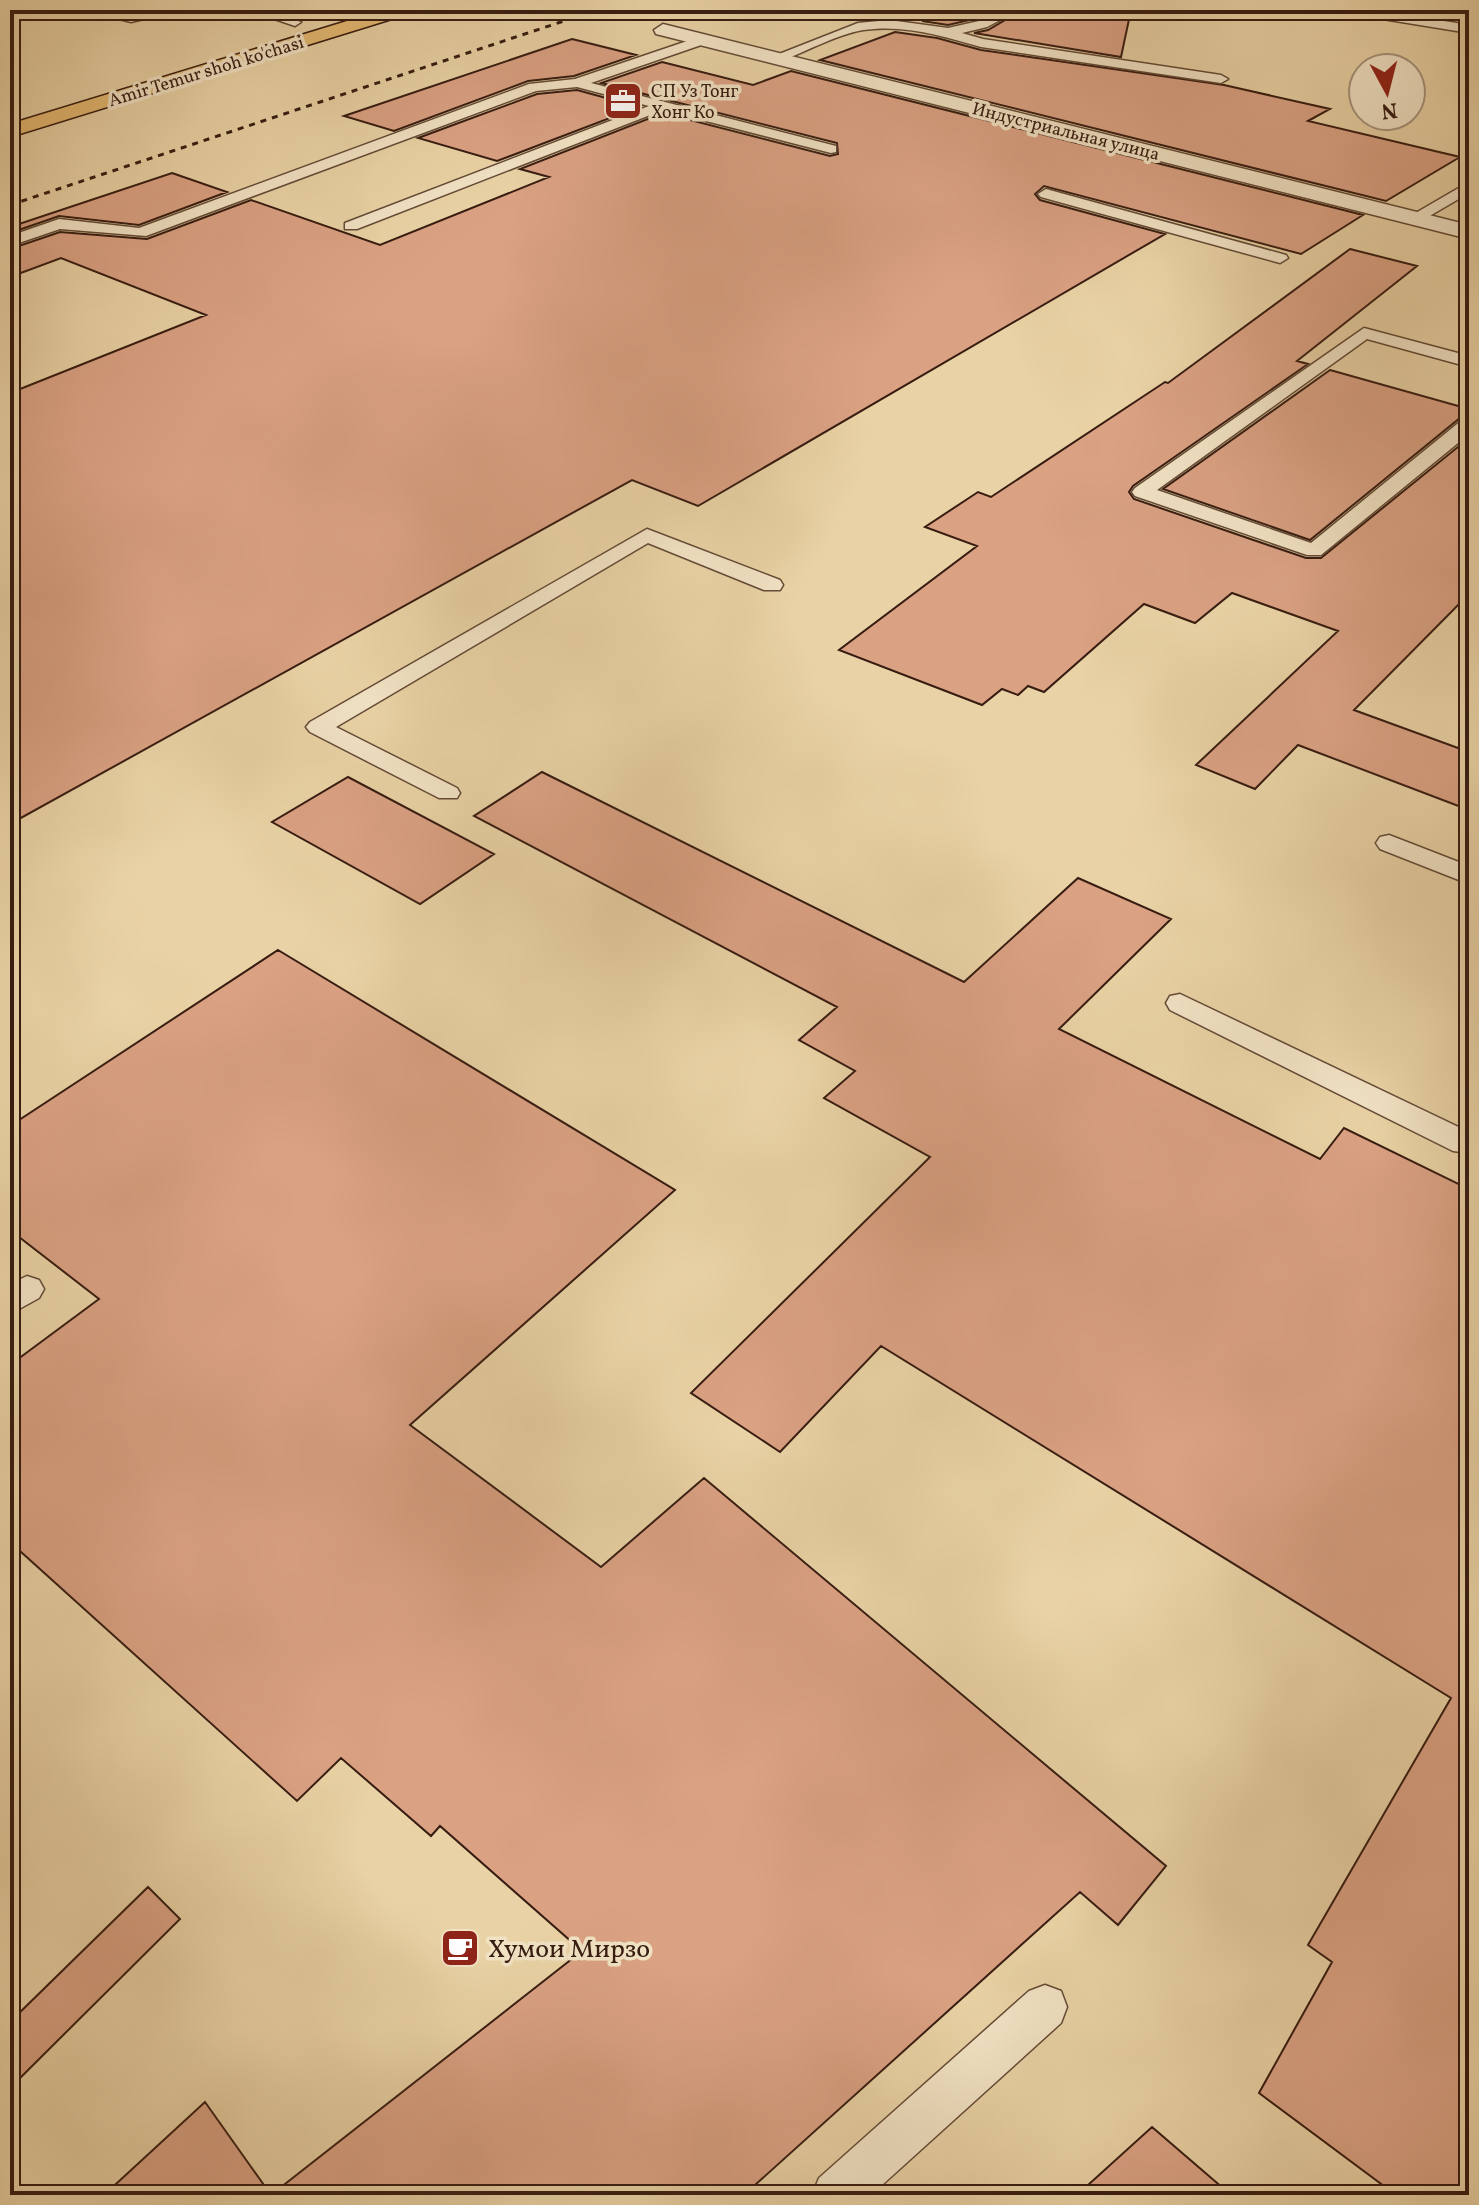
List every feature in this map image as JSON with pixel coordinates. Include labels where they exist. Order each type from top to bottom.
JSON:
[{"type":"main road","name":"Amir Temur shoh ko'chasi","points":[[10,131],[402,10]]},
{"type":"main road","name":"Amir Temur shoh ko'chasi","points":[[260,32],[302,20]]},
{"type":"street","name":"Индустриальная улица","points":[[663,30],[1469,232]]},
{"type":"lane","points":[[89,10],[131,18],[178,10]]},
{"type":"lane","points":[[254,10],[302,20]]},
{"type":"lane","points":[[948,32],[983,24],[1013,10]]},
{"type":"lane","points":[[1352,10],[1469,29]]},
{"type":"lane","points":[[776,58],[858,27],[889,24],[948,32],[981,43],[1221,79]]},
{"type":"lane","points":[[10,241],[59,224],[140,233],[534,87],[577,83],[702,40]]},
{"type":"lane","points":[[577,83],[831,149]]},
{"type":"lane","points":[[351,226],[663,105]]},
{"type":"lane","points":[[1415,218],[1469,187]]},
{"type":"lane","points":[[1046,194],[1280,258]]},
{"type":"lane","points":[[1469,362],[1364,333],[1142,492],[1314,551],[1469,424]]},
{"type":"lane","points":[[448,793],[318,727],[647,535],[772,585]]},
{"type":"lane","points":[[1389,843],[1469,876]]},
{"type":"lane","points":[[1180,1003],[1467,1141]]},
{"type":"lane","points":[[836,2195],[1045,2007]]},
{"type":"building","points":[[952,10],[996,10],[948,25],[922,21]]},
{"type":"building","points":[[1022,10],[1131,10],[1121,57],[974,33],[988,30]]},
{"type":"building","points":[[895,32],[937,38],[981,50],[1224,85],[1330,109],[1308,121],[1460,157],[1386,201],[820,60]]},
{"type":"building","points":[[572,39],[636,55],[574,76],[528,81],[394,131],[344,116]]},
{"type":"building","points":[[662,62],[753,85],[791,71],[1363,215],[1301,254],[1044,186],[1035,194],[1040,200],[1165,234],[698,506],[632,480],[10,824],[10,393],[206,315],[61,258],[10,277],[10,249],[60,232],[147,239],[251,200],[380,245],[549,177],[520,169],[663,113],[830,156],[838,154],[837,143],[601,83]]},
{"type":"building","points":[[577,90],[639,107],[497,161],[418,138],[537,94]]},
{"type":"building","points":[[172,173],[227,192],[139,225],[59,216],[10,233],[10,227]]},
{"type":"building","points":[[1350,249],[1417,266],[1297,361],[1308,364],[1133,486],[1129,492],[1134,499],[1306,558],[1321,558],[1469,438],[1469,594],[1354,710],[1469,752],[1469,810],[1298,745],[1255,789],[1196,765],[1338,631],[1232,593],[1195,623],[1144,604],[1044,692],[1028,686],[1018,695],[1002,689],[982,705],[839,650],[977,546],[925,527],[978,492],[991,497],[1165,382],[1168,383]]},
{"type":"building","points":[[1330,370],[1469,409],[1469,415],[1460,418],[1310,540],[1163,489]]},
{"type":"building","points":[[542,772],[964,982],[1078,878],[1171,919],[1059,1029],[1320,1159],[1344,1128],[1469,1189],[1469,2195],[1396,2195],[1259,2093],[1332,1962],[1308,1945],[1451,1698],[881,1346],[780,1452],[691,1393],[930,1157],[824,1098],[855,1071],[799,1040],[837,1007],[474,816]]},
{"type":"building","points":[[348,777],[494,854],[420,904],[272,822]]},
{"type":"building","points":[[278,950],[675,1190],[410,1425],[601,1567],[704,1478],[1166,1866],[1118,1925],[1080,1892],[744,2195],[271,2195],[582,1951],[440,1826],[431,1836],[341,1758],[297,1801],[10,1542],[10,1365],[99,1299],[10,1230],[10,1126]]},
{"type":"building","points":[[148,1887],[180,1919],[10,2088],[10,2022]]},
{"type":"building","points":[[205,2102],[271,2195],[104,2195]]},
{"type":"building","points":[[1152,2127],[1231,2195],[1077,2195]]},
{"type":"railway","points":[[10,205],[597,10]]},
{"type":"railway","points":[[587,17],[615,10]]},
{"type":"place","name":"СП Уз Тонг Хонг Ко","points":[[623,101]]},
{"type":"place","name":"Хумои Мирзо","points":[[460,1948]]}]
